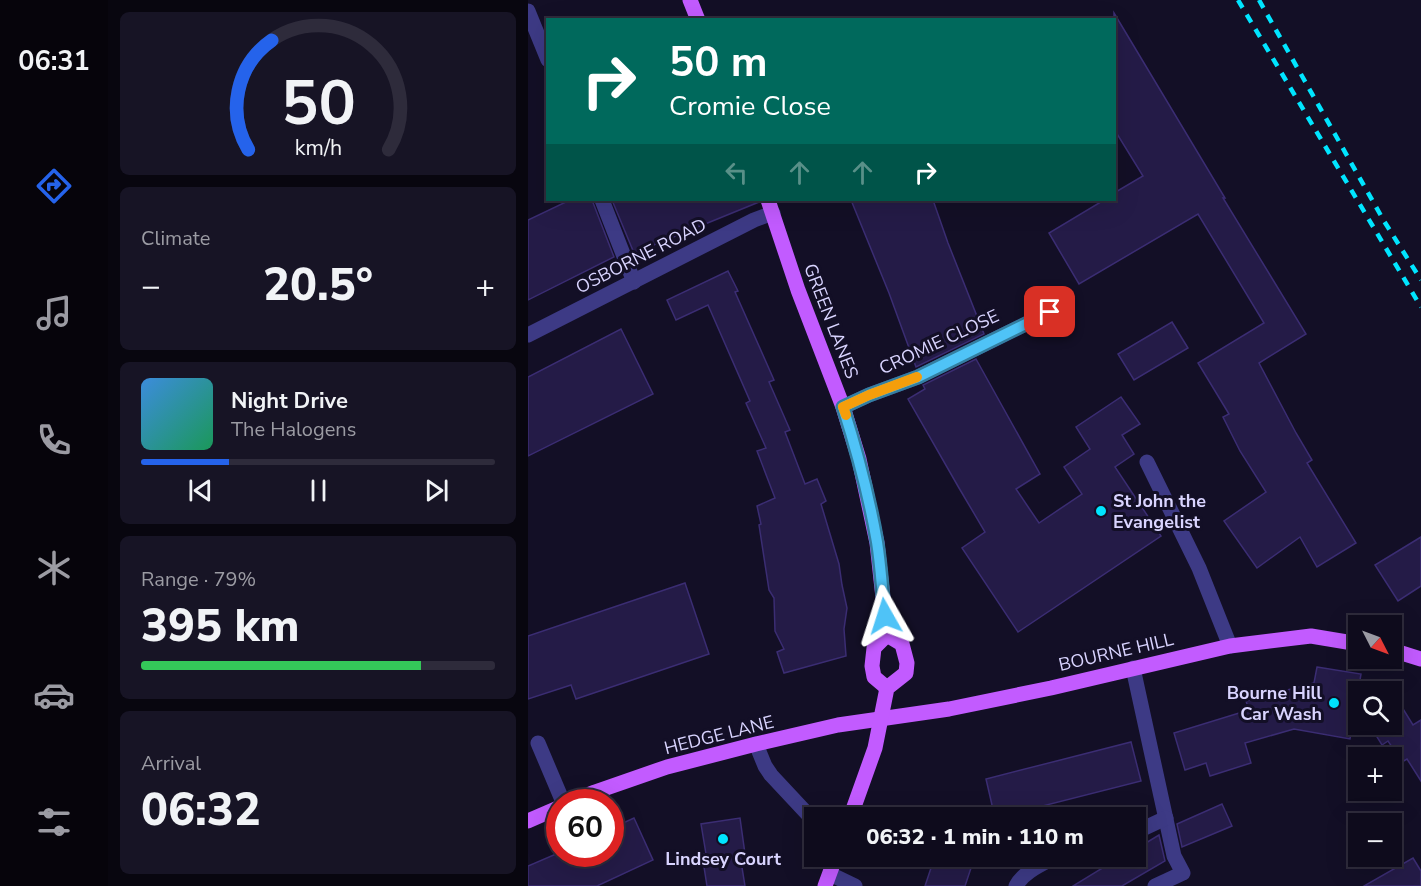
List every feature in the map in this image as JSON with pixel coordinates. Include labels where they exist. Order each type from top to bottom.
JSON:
[{"type":"main road","points":[[690,0],[697,18]]},
{"type":"main road","name":"GREEN LANES","points":[[770,206],[798,290],[843,407],[859,459],[873,522],[887,635]]},
{"type":"main road","points":[[854,807],[875,748],[887,688],[906,673],[907,663],[902,644],[887,635],[874,648],[872,666],[874,677],[887,688]]},
{"type":"main road","name":"BOURNE HILL","points":[[882,718],[949,709],[1051,688],[1230,646],[1311,636],[1348,643]]},
{"type":"main road","points":[[1402,653],[1421,659]]},
{"type":"main road","name":"HEDGE LANE","points":[[604,789],[667,767],[756,744],[838,725],[882,718]]},
{"type":"main road","points":[[528,821],[546,813]]},
{"type":"street","points":[[528,10],[546,55]]},
{"type":"street","points":[[602,201],[634,282]]},
{"type":"street","name":"OSBORNE ROAD","points":[[528,335],[754,220],[770,206]]},
{"type":"street","name":"CROMIE CLOSE","points":[[843,407],[918,377],[1050,312]]},
{"type":"street","points":[[1147,462],[1199,568],[1230,646]]},
{"type":"street","points":[[1133,668],[1174,856],[1183,873],[1155,886]]},
{"type":"street","points":[[538,743],[557,789]]},
{"type":"street","points":[[756,744],[771,775],[804,810]]},
{"type":"street","points":[[1146,827],[1166,818]]},
{"type":"street","points":[[1016,886],[1019,880],[1037,867]]},
{"type":"street","points":[[827,880],[855,886]]},
{"type":"building","points":[[1114,13],[1306,334],[1259,363],[1312,460],[1307,463],[1356,543],[1317,567],[1300,537],[1257,568],[1224,521],[1266,492],[1240,451],[1223,417],[1229,414],[1198,363],[1264,323],[1198,214],[1079,284],[1049,233],[1102,201],[1116,201],[1116,192],[1143,176],[1116,132],[1116,18],[1114,18]]},
{"type":"building","points":[[568,201],[592,201],[614,257],[528,300],[528,220]]},
{"type":"building","points":[[612,201],[759,202],[634,253]]},
{"type":"building","points":[[851,201],[933,201],[984,334],[916,367]]},
{"type":"building","points":[[728,271],[774,380],[769,382],[790,430],[785,432],[805,484],[817,479],[826,501],[821,504],[839,564],[847,608],[844,629],[846,656],[784,673],[777,652],[784,649],[775,631],[774,598],[769,590],[757,506],[775,498],[757,451],[766,448],[746,403],[750,401],[708,305],[676,320],[667,300]]},
{"type":"building","points":[[1172,322],[1188,348],[1134,380],[1118,354]]},
{"type":"building","points":[[621,329],[653,394],[528,456],[528,377]]},
{"type":"building","name":"St John the Evangelist","points":[[976,359],[1040,474],[1016,489],[1039,523],[1082,494],[1064,467],[1090,449],[1076,427],[1121,397],[1140,424],[1122,435],[1134,454],[1115,467],[1161,536],[1018,632],[962,548],[985,532],[908,399],[925,389],[923,385]]},
{"type":"building","points":[[1421,537],[1421,586],[1398,601],[1375,565]]},
{"type":"building","points":[[685,583],[709,654],[576,699],[571,685],[528,699],[528,636]]},
{"type":"building","points":[[1317,667],[1361,674],[1360,681],[1348,681],[1348,735],[1351,735],[1350,739],[1294,729],[1245,743],[1251,763],[1210,776],[1206,763],[1185,770],[1174,733],[1249,710],[1246,701],[1314,683]]},
{"type":"building","points":[[1402,707],[1413,725],[1421,720],[1421,781],[1407,759],[1402,762],[1402,747],[1392,747],[1388,741],[1382,745],[1376,735],[1402,735]]},
{"type":"building","points":[[1131,742],[1141,781],[1038,807],[992,807],[986,779]]},
{"type":"building","points":[[1222,804],[1232,826],[1182,847],[1177,824]]},
{"type":"building","points":[[634,818],[653,860],[597,886],[528,886],[528,866],[546,858],[546,867],[624,867],[624,823]]},
{"type":"building","name":"Lindsey Court","points":[[740,818],[745,854],[740,855],[745,886],[707,886],[702,854],[706,854],[701,824]]},
{"type":"building","points":[[1159,835],[1165,861],[1122,886],[1073,886],[1104,867],[1146,867],[1146,843]]},
{"type":"building","points":[[1413,858],[1421,871],[1421,886],[1364,886],[1397,867],[1402,867],[1402,864]]},
{"type":"building","points":[[931,867],[971,867],[965,886],[925,886]]},
{"type":"railway","points":[[1238,0],[1421,307]]},
{"type":"railway","points":[[1259,0],[1384,221],[1421,280]]},
{"type":"slow traffic","points":[[846,415],[843,407],[917,377]]},
{"type":"place","name":"St John the Evangelist","points":[[1101,511]]},
{"type":"place","name":"Bourne Hill Car Wash","points":[[1334,703]]},
{"type":"place","name":"Lindsey Court","points":[[723,839]]},
{"type":"route","points":[[885,616],[871,511],[859,459],[843,407],[918,377],[1050,312]]}]
